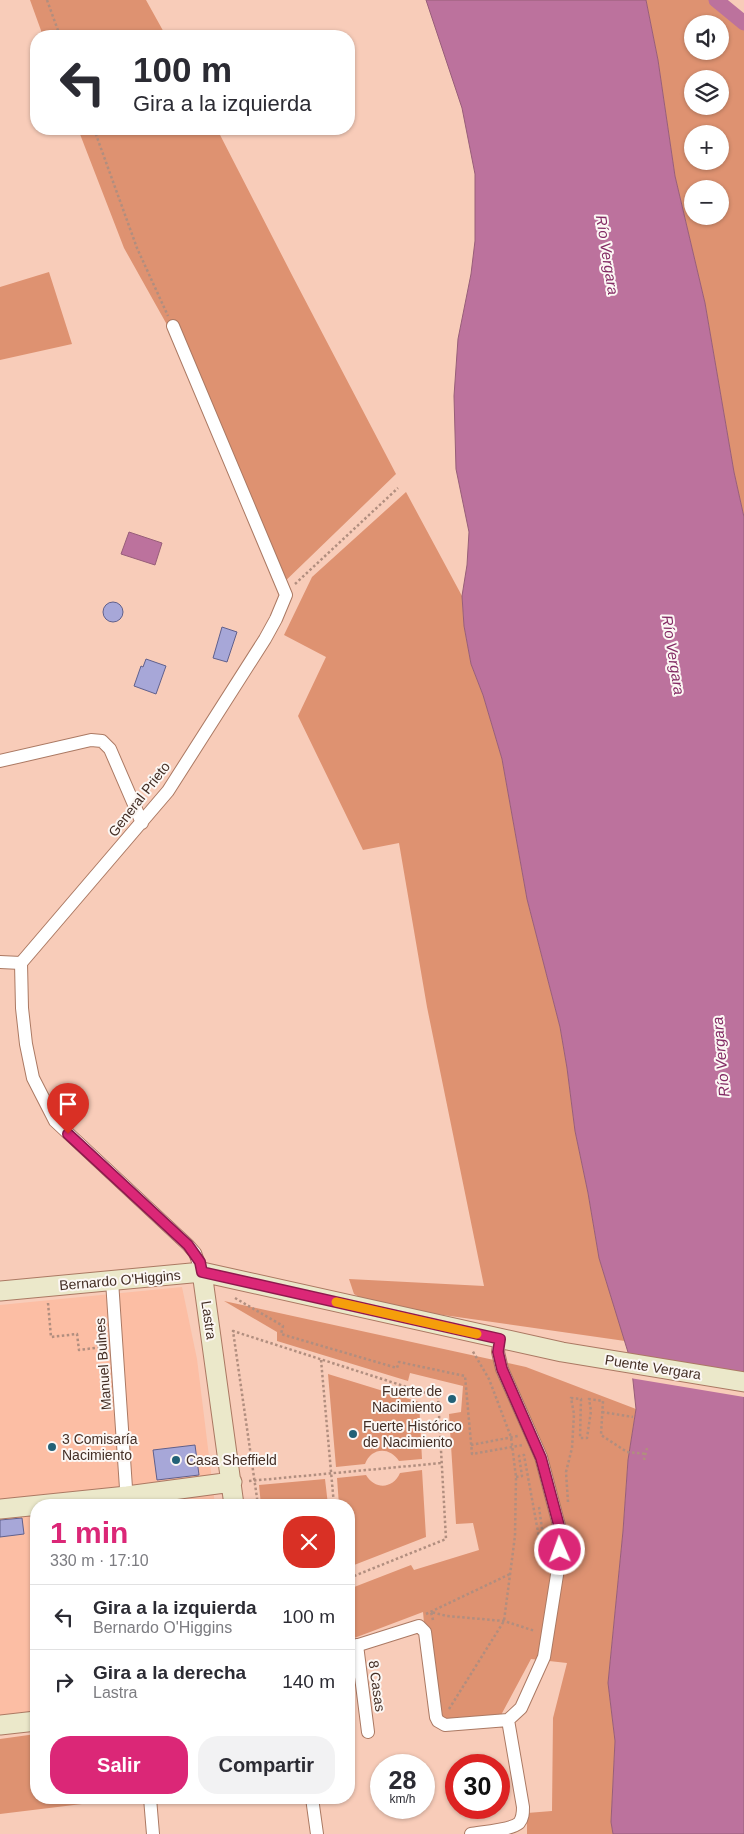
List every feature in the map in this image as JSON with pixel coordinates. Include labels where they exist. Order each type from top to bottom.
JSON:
[{"type":"main road","name":"Bernardo O'Higgins","points":[[0,1290],[202,1272],[562,1352]]},
{"type":"main road","name":"Lastra","points":[[202,1272],[233,1499]]},
{"type":"main road","name":"Puente Vergara","points":[[562,1352],[744,1382]]},
{"type":"main road","points":[[133,1499],[232,1482]]},
{"type":"main road","points":[[0,1509],[30,1507]]},
{"type":"main road","points":[[0,1725],[30,1722]]},
{"type":"street","points":[[173,326],[286,595]]},
{"type":"street","name":"General Prieto","points":[[21,963],[168,791],[276,620],[286,595]]},
{"type":"street","points":[[0,761],[91,740],[102,742],[110,749],[142,823]]},
{"type":"street","points":[[0,962],[21,963]]},
{"type":"street","name":"Lastra","points":[[21,963],[22,1008],[26,1044],[33,1078],[55,1121],[188,1245],[200,1262],[202,1272]]},
{"type":"street","name":"Manuel Bulnes","points":[[112,1281],[127,1499]]},
{"type":"street","points":[[355,1645],[418,1626],[422,1628],[425,1632],[436,1717],[440,1723],[445,1725],[508,1720],[522,1708],[544,1657],[560,1556],[561,1533],[536,1442],[502,1369],[498,1352],[500,1339]]},
{"type":"street","name":"8 Casas","points":[[355,1657],[368,1732]]},
{"type":"street","points":[[471,1834],[512,1826],[523,1817],[523,1807],[508,1720]]},
{"type":"street","points":[[150,1804],[153,1834]]},
{"type":"street","points":[[313,1804],[317,1834]]},
{"type":"path","points":[[47,0],[58,30]]},
{"type":"path","points":[[96,135],[137,248],[173,326]]},
{"type":"path","points":[[286,595],[302,577],[398,488]]},
{"type":"path","points":[[46,1286],[51,1336],[77,1334],[79,1350],[116,1346]]},
{"type":"path","points":[[227,1293],[283,1326],[282,1334],[397,1368],[400,1362],[465,1376],[472,1454],[512,1447]]},
{"type":"path","points":[[440,1723],[504,1621],[515,1536],[516,1477],[511,1437],[489,1379],[461,1330]]},
{"type":"path","points":[[257,1499],[233,1331],[438,1397],[446,1539],[355,1576]]},
{"type":"path","points":[[321,1360],[333,1499]]},
{"type":"path","points":[[555,1507],[569,1506],[566,1472],[572,1448],[574,1414],[571,1398],[581,1399],[580,1438],[587,1438],[591,1411],[589,1399],[603,1401],[601,1435],[627,1452],[646,1454]]},
{"type":"path","points":[[602,1412],[633,1417]]},
{"type":"path","points":[[471,1445],[511,1437]]},
{"type":"path","points":[[644,1460],[648,1448]]},
{"type":"path","points":[[516,1477],[522,1476],[519,1456],[524,1455],[540,1544]]},
{"type":"path","points":[[232,1482],[442,1463]]},
{"type":"path","points":[[422,1615],[432,1612],[510,1574]]},
{"type":"path","points":[[432,1612],[447,1616],[504,1621],[548,1634]]},
{"type":"shaded area","points":[[30,0],[146,0],[163,30],[41,30]]},
{"type":"shaded area","points":[[646,0],[716,0],[744,23],[744,517],[734,472],[705,303],[687,225],[729,225],[729,180],[684,180],[684,214],[675,176],[658,60]]},
{"type":"shaded area","points":[[80,135],[220,135],[396,474],[277,589],[166,323],[124,248]]},
{"type":"shaded area","points":[[49,272],[72,344],[0,360],[0,287]]},
{"type":"shaded area","points":[[406,492],[462,596],[464,626],[471,664],[483,695],[502,759],[527,899],[560,1027],[575,1131],[599,1258],[625,1341],[373,1305],[354,1294],[349,1279],[484,1286],[427,1007],[399,843],[363,850],[298,716],[326,657],[284,635],[312,577]]},
{"type":"shaded area","points":[[182,1287],[197,1359],[214,1499],[30,1499],[30,1716],[0,1718],[0,1305]]},
{"type":"shaded area","points":[[224,1301],[526,1367],[636,1409],[628,1460],[608,1683],[615,1741],[611,1822],[613,1834],[527,1834],[527,1813],[552,1811],[553,1718],[567,1663],[531,1659],[500,1717],[444,1719],[437,1714],[431,1697],[423,1612],[355,1638],[355,1587],[411,1565],[414,1570],[479,1550],[473,1523],[456,1524],[449,1414],[461,1412],[463,1386],[410,1373],[408,1381],[277,1341],[277,1332]]},
{"type":"shaded area","points":[[328,1374],[419,1402],[422,1459],[399,1461],[390,1453],[380,1451],[371,1455],[365,1464],[336,1467]]},
{"type":"shaded area","points":[[422,1470],[426,1537],[355,1565],[355,1499],[339,1499],[337,1478],[366,1475],[374,1483],[384,1486],[393,1482],[400,1473]]},
{"type":"shaded area","points":[[325,1479],[327,1499],[260,1499],[259,1485]]},
{"type":"shaded area","points":[[30,1735],[30,1804],[82,1804],[0,1814],[0,1739]]},
{"type":"water","name":"Río Vergara","points":[[426,0],[646,0],[658,60],[675,176],[684,214],[684,225],[687,225],[705,303],[734,472],[744,517],[744,1834],[613,1834],[611,1822],[615,1741],[608,1683],[628,1460],[636,1409],[631,1362],[599,1258],[575,1131],[560,1027],[527,899],[502,759],[483,695],[471,664],[464,626],[462,596],[467,565],[469,532],[456,469],[454,396],[458,339],[471,274],[475,241],[475,174],[462,108]]},
{"type":"water","points":[[129,532],[162,543],[155,565],[121,554]]},
{"type":"pier","points":[[626,1353],[744,1373],[744,1397],[630,1378]]},
{"type":"building","points":[[109,602],[117,602],[123,608],[123,616],[117,622],[109,622],[103,616],[103,608]]},
{"type":"building","points":[[222,627],[237,632],[227,662],[213,658]]},
{"type":"building","points":[[146,659],[166,666],[156,694],[134,686],[141,666],[143,667]]},
{"type":"building","name":"Casa Sheffield","points":[[195,1445],[199,1475],[157,1480],[153,1450]]},
{"type":"building","points":[[22,1518],[24,1534],[0,1537],[0,1520]]},
{"type":"waterway","points":[[716,0],[744,23]]},
{"type":"slow traffic","points":[[336,1302],[477,1334]]},
{"type":"place","name":"Fuerte de Nacimiento","points":[[452,1399]]},
{"type":"place","name":"Fuerte Histórico de Nacimiento","points":[[353,1434]]},
{"type":"place","name":"3 Comisaría Nacimiento","points":[[52,1447]]},
{"type":"place","name":"Casa Sheffield","points":[[176,1460]]},
{"type":"route","points":[[68,1134],[188,1245],[200,1262],[202,1272],[500,1339],[498,1352],[502,1369],[536,1442],[555,1507],[561,1533],[560,1550]]}]
